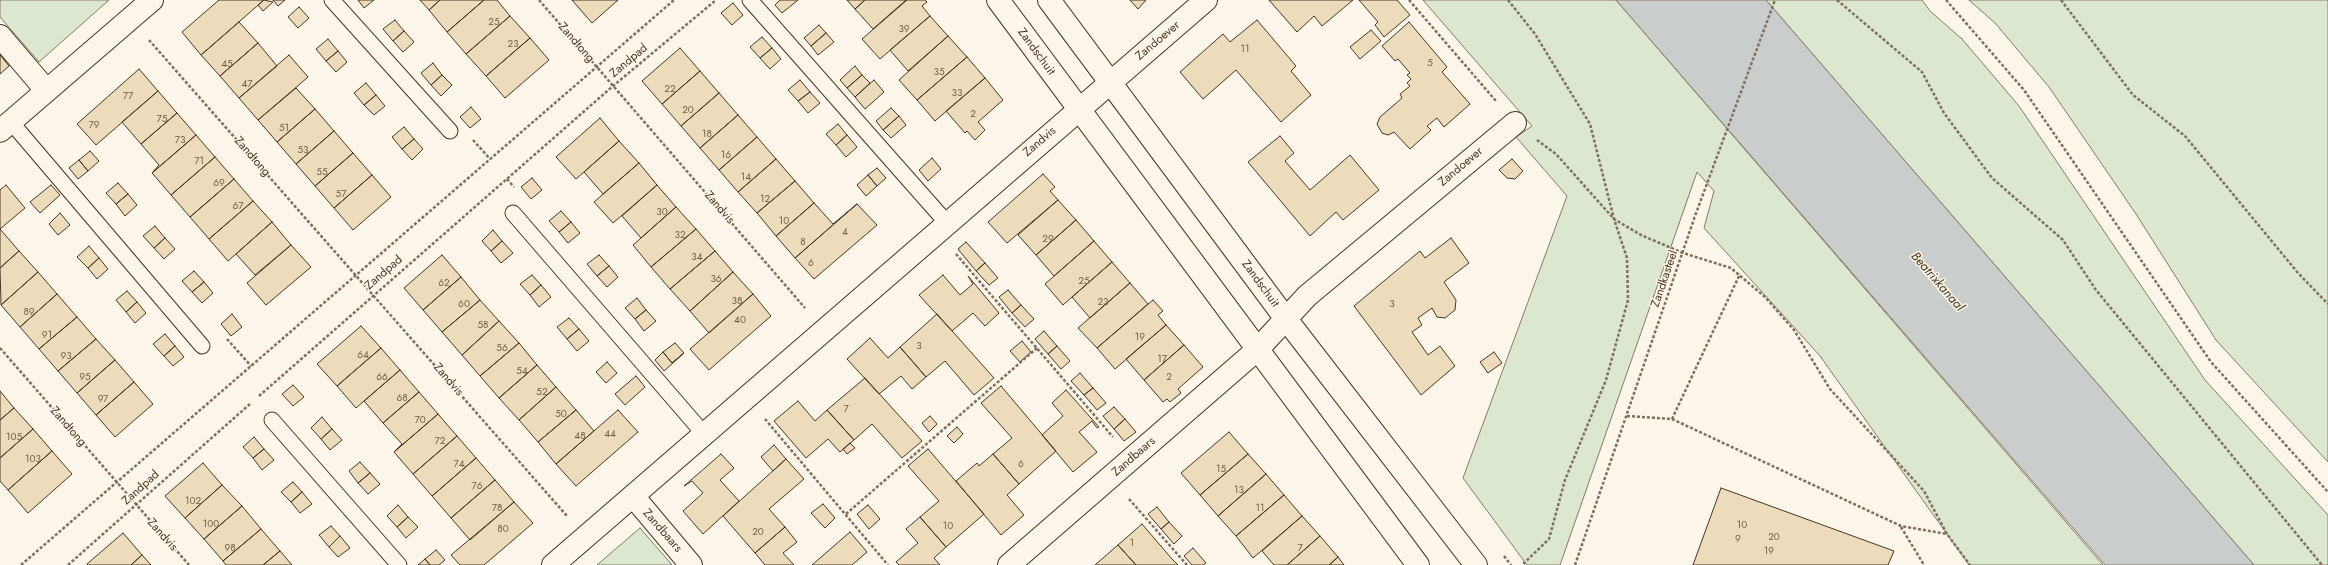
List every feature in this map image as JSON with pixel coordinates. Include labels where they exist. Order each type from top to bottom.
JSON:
[{"type":"street","points":[[5,126],[152,0]]},
{"type":"street","name":"Zandschuit","points":[[998,0],[1418,565]]},
{"type":"street","name":"Zandschuit","points":[[1049,0],[1286,319],[1476,565]]},
{"type":"street","name":"Zandoever","points":[[1078,109],[1206,0]]},
{"type":"street","points":[[0,36],[46,90]]},
{"type":"street","name":"Zandvis","points":[[553,565],[1078,109]]},
{"type":"street","name":"Zandoever","points":[[1258,349],[1306,296],[1515,123]]},
{"type":"street","name":"Zandbaars","points":[[1009,565],[1258,349]]},
{"type":"street","name":"Zandbaars","points":[[633,496],[691,565]]},
{"type":"lane","points":[[332,0],[450,131]]},
{"type":"lane","points":[[750,0],[942,227]]},
{"type":"lane","points":[[5,126],[202,346]]},
{"type":"lane","points":[[513,213],[704,434]]},
{"type":"lane","points":[[272,420],[398,565]]},
{"type":"path","name":"Zandtong","points":[[539,0],[613,86]]},
{"type":"path","points":[[21,565],[674,0]]},
{"type":"path","name":"Zandpad","points":[[68,565],[373,295],[613,86],[716,0]]},
{"type":"path","points":[[1409,0],[1515,123],[1556,154],[1614,218],[1641,235],[1683,252],[1731,268],[1740,274],[1765,297],[1794,330],[1830,389],[1924,491],[1947,534],[1970,565]]},
{"type":"path","points":[[1508,0],[1535,34],[1590,124],[1614,218],[1627,258],[1628,300],[1606,380],[1565,480],[1550,539],[1522,565]]},
{"type":"path","name":"Zandkasteel","points":[[1575,565],[1695,216],[1775,0]]},
{"type":"path","points":[[1837,0],[1922,72],[1944,112],[1992,178],[2063,240],[2109,307],[2322,565]]},
{"type":"path","points":[[1946,0],[2024,90],[2211,362],[2328,492]]},
{"type":"path","points":[[2061,0],[2134,95],[2185,136],[2293,267],[2328,304]]},
{"type":"path","name":"Zandtong","points":[[130,18],[373,295]]},
{"type":"path","name":"Zandvis","points":[[613,86],[824,330]]},
{"type":"path","points":[[942,227],[1037,348],[1132,459]]},
{"type":"path","points":[[1672,419],[1740,274]]},
{"type":"path","name":"Zandvis","points":[[373,295],[586,537]]},
{"type":"path","name":"Zandtong","points":[[0,348],[136,505]]},
{"type":"path","points":[[846,514],[1037,348]]},
{"type":"path","points":[[747,397],[888,565]]},
{"type":"path","points":[[1627,416],[1672,419],[1901,526],[1947,534]]},
{"type":"path","points":[[1110,478],[1187,565]]},
{"type":"path","name":"Zandvis","points":[[136,505],[189,565]]},
{"type":"path","points":[[1901,526],[1924,565]]},
{"type":"green space","points":[[0,0],[109,0],[39,62],[0,17]]},
{"type":"green space","points":[[1423,0],[1616,0],[2103,565],[1969,565],[1820,356],[1704,228],[1714,191],[1697,172],[1560,565],[1527,565],[1463,478],[1567,196],[1516,137],[1532,126]]},
{"type":"green space","points":[[1766,0],[1922,0],[1930,11],[1962,39],[2019,106],[2205,380],[2328,515],[2328,565],[2254,565]]},
{"type":"green space","points":[[1969,0],[2328,0],[2328,462],[2216,340],[2136,214],[2049,87],[1995,23]]},
{"type":"green space","points":[[640,528],[672,565],[597,565]]},
{"type":"water","name":"Beatrixkanaal","points":[[1616,0],[1766,0],[2254,565],[2105,565]]},
{"type":"building","points":[[219,0],[264,0],[201,55],[182,32]]},
{"type":"building","points":[[264,0],[273,2],[263,11],[258,5]]},
{"type":"building","points":[[273,0],[285,0],[278,6]]},
{"type":"building","points":[[358,0],[374,0],[364,8]]},
{"type":"building","points":[[420,0],[440,0],[429,10]]},
{"type":"building","points":[[440,0],[484,0],[447,32],[429,10]]},
{"type":"building","points":[[484,0],[497,0],[510,16],[466,54],[447,32]]},
{"type":"building","points":[[572,0],[618,0],[592,23]]},
{"type":"building","points":[[780,0],[798,0],[782,13],[775,5]]},
{"type":"building","points":[[847,0],[865,0],[855,9]]},
{"type":"building","points":[[865,0],[906,0],[873,29],[855,9]]},
{"type":"building","points":[[907,0],[925,0],[927,2],[922,6],[930,16],[880,59],[862,39]]},
{"type":"building","points":[[1130,0],[1146,0],[1138,9]]},
{"type":"building","points":[[1269,0],[1353,0],[1322,26],[1314,16],[1297,32]]},
{"type":"building","points":[[1359,0],[1397,0],[1410,15],[1384,37],[1375,25],[1378,22]]},
{"type":"building","points":[[733,3],[743,15],[732,25],[721,13]]},
{"type":"building","points":[[299,7],[309,18],[298,28],[288,17]]},
{"type":"building","points":[[510,16],[530,38],[486,76],[466,54]]},
{"type":"building","points":[[930,16],[948,36],[908,71],[890,50]]},
{"type":"building","points":[[395,20],[404,31],[393,41],[383,29]]},
{"type":"building","points":[[1257,20],[1296,66],[1291,71],[1311,95],[1281,122],[1236,70],[1203,99],[1180,72],[1223,34],[1230,42]]},
{"type":"building","points":[[239,22],[258,43],[220,76],[201,55]]},
{"type":"building","points":[[1409,22],[1447,67],[1442,72],[1470,104],[1444,127],[1437,118],[1427,126],[1431,130],[1410,149],[1394,132],[1388,135],[1382,133],[1377,124],[1380,117],[1402,98],[1400,94],[1410,86],[1407,83],[1411,79],[1407,75],[1410,73],[1398,59],[1395,61],[1382,46]]},
{"type":"building","points":[[819,25],[826,33],[811,46],[804,38]]},
{"type":"building","points":[[1371,30],[1381,41],[1360,59],[1350,47]]},
{"type":"building","points":[[404,31],[414,42],[403,52],[393,41]]},
{"type":"building","points":[[826,33],[834,42],[818,55],[811,46]]},
{"type":"building","points":[[948,36],[967,57],[917,100],[899,80]]},
{"type":"building","points":[[762,37],[772,48],[760,58],[750,47]]},
{"type":"building","points":[[530,38],[549,60],[505,98],[486,76]]},
{"type":"building","points":[[328,39],[338,51],[326,61],[316,49]]},
{"type":"building","points":[[258,43],[277,66],[239,98],[220,76]]},
{"type":"building","points":[[680,48],[700,71],[662,104],[642,81]]},
{"type":"building","points":[[772,48],[781,59],[770,69],[760,58]]},
{"type":"building","points":[[338,51],[347,62],[336,72],[326,61]]},
{"type":"building","points":[[0,55],[9,66],[0,74]]},
{"type":"building","points":[[289,55],[308,77],[258,120],[239,98]]},
{"type":"building","points":[[967,57],[985,78],[935,121],[917,100]]},
{"type":"building","points":[[433,63],[442,75],[431,85],[421,73]]},
{"type":"building","points":[[855,66],[862,75],[847,88],[840,80]]},
{"type":"building","points":[[139,69],[158,91],[96,145],[77,124]]},
{"type":"building","points":[[700,71],[719,93],[681,126],[662,104]]},
{"type":"building","points":[[442,75],[452,85],[441,96],[431,85]]},
{"type":"building","points":[[862,75],[870,83],[855,97],[847,88]]},
{"type":"building","points":[[985,78],[1003,100],[978,122],[985,130],[975,140],[967,131],[965,133],[946,111]]},
{"type":"building","points":[[800,80],[810,92],[798,101],[788,90]]},
{"type":"building","points":[[874,80],[884,92],[865,109],[855,97]]},
{"type":"building","points":[[366,83],[376,95],[364,105],[354,93]]},
{"type":"building","points":[[296,88],[315,109],[277,142],[258,120]]},
{"type":"building","points":[[158,91],[177,113],[141,144],[122,122]]},
{"type":"building","points":[[810,92],[820,103],[808,113],[798,101]]},
{"type":"building","points":[[719,93],[738,115],[700,148],[681,126]]},
{"type":"building","points":[[376,95],[385,106],[374,115],[364,105]]},
{"type":"building","points":[[471,107],[481,119],[470,128],[460,117]]},
{"type":"building","points":[[891,108],[899,116],[883,130],[876,121]]},
{"type":"building","points":[[315,109],[334,131],[296,164],[277,142]]},
{"type":"building","points":[[177,113],[196,135],[152,173],[159,165],[141,144]]},
{"type":"building","points":[[738,115],[757,137],[719,170],[700,148]]},
{"type":"building","points":[[899,116],[906,125],[891,138],[883,130]]},
{"type":"building","points":[[600,118],[619,141],[576,179],[556,157]]},
{"type":"building","points":[[838,124],[847,135],[836,145],[826,134]]},
{"type":"building","points":[[404,127],[414,139],[402,149],[392,137]]},
{"type":"building","points":[[334,131],[353,153],[315,186],[296,164]]},
{"type":"building","points":[[196,135],[215,157],[171,195],[152,173]]},
{"type":"building","points":[[847,135],[857,147],[846,157],[836,145]]},
{"type":"building","points":[[1280,136],[1294,153],[1285,161],[1310,190],[1350,155],[1379,190],[1343,220],[1336,212],[1310,236],[1248,162]]},
{"type":"building","points":[[757,137],[776,159],[738,192],[719,170]]},
{"type":"building","points":[[414,139],[423,149],[412,160],[402,149]]},
{"type":"building","points":[[619,141],[639,163],[603,194],[584,172]]},
{"type":"building","points":[[90,151],[99,161],[88,171],[79,160]]},
{"type":"building","points":[[353,153],[372,175],[334,208],[315,186]]},
{"type":"building","points":[[215,157],[234,179],[190,217],[171,195]]},
{"type":"building","points":[[932,158],[941,169],[928,181],[919,170]]},
{"type":"building","points":[[776,159],[795,181],[757,213],[738,192]]},
{"type":"building","points":[[1512,159],[1523,171],[1515,179],[1507,178],[1499,170]]},
{"type":"building","points":[[79,160],[88,171],[78,179],[69,168]]},
{"type":"building","points":[[639,163],[657,185],[613,223],[594,202]]},
{"type":"building","points":[[877,168],[886,178],[877,186],[868,175]]},
{"type":"building","points":[[1043,174],[1055,187],[1050,191],[1058,200],[1007,243],[988,222]]},
{"type":"building","points":[[372,175],[391,197],[353,230],[334,208]]},
{"type":"building","points":[[868,175],[877,186],[866,196],[857,185]]},
{"type":"building","points":[[532,178],[542,190],[531,199],[521,187]]},
{"type":"building","points":[[234,179],[253,201],[209,239],[190,217]]},
{"type":"building","points":[[795,181],[814,203],[776,236],[757,213]]},
{"type":"building","points":[[118,183],[128,194],[116,204],[106,193]]},
{"type":"building","points":[[6,185],[25,208],[0,229],[0,190]]},
{"type":"building","points":[[51,185],[60,195],[40,213],[30,202]]},
{"type":"building","points":[[657,185],[676,207],[641,238],[622,216]]},
{"type":"building","points":[[128,194],[137,205],[125,216],[116,204]]},
{"type":"building","points":[[1058,200],[1076,220],[1036,255],[1018,235]]},
{"type":"building","points":[[253,201],[272,222],[228,261],[209,239]]},
{"type":"building","points":[[814,203],[833,224],[857,204],[795,258],[776,236]]},
{"type":"building","points":[[857,204],[877,225],[814,279],[795,258]]},
{"type":"building","points":[[676,207],[696,229],[651,267],[633,245]]},
{"type":"building","points":[[561,211],[571,222],[559,232],[549,221]]},
{"type":"building","points":[[60,213],[70,225],[58,235],[49,224]]},
{"type":"building","points":[[1076,220],[1094,241],[1054,276],[1036,255]]},
{"type":"building","points":[[272,222],[291,245],[255,275],[236,254]]},
{"type":"building","points":[[571,222],[580,233],[568,243],[559,232]]},
{"type":"building","points":[[155,226],[165,238],[154,248],[143,236]]},
{"type":"building","points":[[0,229],[19,251],[0,268]]},
{"type":"building","points":[[696,229],[715,251],[670,289],[651,267]]},
{"type":"building","points":[[493,230],[502,241],[491,251],[482,241]]},
{"type":"building","points":[[165,238],[175,249],[164,259],[154,248]]},
{"type":"building","points":[[1451,238],[1469,263],[1444,282],[1456,300],[1455,310],[1445,318],[1437,317],[1432,308],[1418,318],[1422,325],[1412,332],[1428,355],[1440,346],[1455,366],[1421,395],[1354,306],[1420,251],[1425,258]]},
{"type":"building","points":[[502,241],[513,253],[501,263],[491,251]]},
{"type":"building","points":[[1094,241],[1112,262],[1063,305],[1045,284]]},
{"type":"building","points":[[966,242],[985,263],[976,271],[958,249]]},
{"type":"building","points":[[291,245],[311,267],[266,305],[247,283]]},
{"type":"building","points":[[89,246],[99,258],[88,268],[77,257]]},
{"type":"building","points":[[19,251],[38,272],[1,305],[0,268]]},
{"type":"building","points":[[715,251],[733,272],[690,311],[670,289]]},
{"type":"building","points":[[442,255],[461,277],[423,310],[404,288]]},
{"type":"building","points":[[599,255],[609,266],[597,276],[587,264]]},
{"type":"building","points":[[99,258],[108,269],[97,279],[88,268]]},
{"type":"building","points":[[1112,262],[1130,283],[1090,318],[1072,297]]},
{"type":"building","points":[[985,263],[998,278],[989,285],[976,271]]},
{"type":"building","points":[[609,266],[618,277],[607,287],[597,276]]},
{"type":"building","points":[[194,271],[204,282],[192,292],[182,281]]},
{"type":"building","points":[[38,272],[57,294],[20,327],[1,305]]},
{"type":"building","points":[[733,272],[753,294],[709,333],[690,311]]},
{"type":"building","points":[[532,275],[541,285],[530,295],[520,284]]},
{"type":"building","points":[[943,275],[960,295],[973,284],[968,276],[999,313],[985,326],[973,313],[952,331],[919,295]]},
{"type":"building","points":[[461,277],[480,300],[442,332],[423,310]]},
{"type":"building","points":[[204,282],[213,293],[202,303],[192,292]]},
{"type":"building","points":[[1130,283],[1148,304],[1097,348],[1078,328]]},
{"type":"building","points":[[541,285],[551,297],[539,307],[530,295]]},
{"type":"building","points":[[1008,290],[1021,305],[1012,313],[999,297]]},
{"type":"building","points":[[127,291],[137,302],[126,312],[116,300]]},
{"type":"building","points":[[57,294],[77,317],[39,349],[20,327]]},
{"type":"building","points":[[753,294],[771,316],[709,370],[690,349]]},
{"type":"building","points":[[637,298],[646,310],[635,319],[625,308]]},
{"type":"building","points":[[480,300],[499,321],[462,355],[442,332]]},
{"type":"building","points":[[1153,300],[1163,311],[1158,315],[1166,325],[1115,369],[1097,348]]},
{"type":"building","points":[[137,302],[146,313],[135,323],[126,312]]},
{"type":"building","points":[[1021,305],[1034,319],[1025,327],[1012,313]]},
{"type":"building","points":[[646,310],[656,321],[644,331],[635,319]]},
{"type":"building","points":[[232,314],[242,327],[231,336],[221,324]]},
{"type":"building","points":[[937,314],[994,378],[974,395],[945,361],[926,377],[900,347]]},
{"type":"building","points":[[77,317],[96,339],[58,371],[39,349]]},
{"type":"building","points":[[569,318],[579,329],[567,339],[557,327]]},
{"type":"building","points":[[499,321],[519,343],[480,376],[462,355]]},
{"type":"building","points":[[1166,325],[1184,345],[1144,380],[1126,359]]},
{"type":"building","points":[[361,326],[381,348],[337,386],[317,364]]},
{"type":"building","points":[[579,329],[589,341],[577,351],[567,339]]},
{"type":"building","points":[[1044,331],[1057,346],[1048,354],[1035,339]]},
{"type":"building","points":[[165,334],[175,346],[164,356],[153,344]]},
{"type":"building","points":[[870,338],[888,358],[900,347],[926,377],[912,389],[901,376],[879,394],[847,359]]},
{"type":"building","points":[[96,339],[115,360],[77,393],[58,371]]},
{"type":"building","points":[[1022,341],[1031,352],[1020,362],[1010,351]]},
{"type":"building","points":[[519,343],[537,365],[499,398],[480,376]]},
{"type":"building","points":[[675,343],[684,353],[672,363],[663,352]]},
{"type":"building","points":[[1184,345],[1203,367],[1178,389],[1181,393],[1170,402],[1167,399],[1163,402],[1144,380]]},
{"type":"building","points":[[175,346],[184,357],[173,366],[164,356]]},
{"type":"building","points":[[1057,346],[1070,361],[1061,369],[1048,354]]},
{"type":"building","points":[[381,348],[400,370],[356,408],[337,386]]},
{"type":"building","points":[[663,352],[672,363],[684,353],[664,371],[655,360]]},
{"type":"building","points":[[1494,352],[1502,363],[1488,373],[1480,362]]},
{"type":"building","points":[[115,360],[134,382],[96,415],[77,393]]},
{"type":"building","points":[[607,362],[617,373],[606,383],[596,372]]},
{"type":"building","points":[[537,365],[556,387],[519,420],[499,398]]},
{"type":"building","points":[[400,370],[419,392],[383,423],[364,401]]},
{"type":"building","points":[[1080,373],[1093,388],[1084,395],[1071,381]]},
{"type":"building","points":[[636,376],[645,387],[625,405],[615,394]]},
{"type":"building","points":[[865,378],[922,441],[902,458],[872,424],[854,440],[827,410]]},
{"type":"building","points":[[134,382],[153,404],[115,437],[96,415]]},
{"type":"building","points":[[293,385],[304,397],[293,406],[282,394]]},
{"type":"building","points":[[1001,386],[1056,451],[1019,484],[993,454],[1012,438],[981,403]]},
{"type":"building","points":[[556,387],[576,410],[538,442],[519,420]]},
{"type":"building","points":[[1093,388],[1106,403],[1097,410],[1084,395]]},
{"type":"building","points":[[1066,390],[1099,427],[1097,428],[1092,421],[1079,432],[1097,452],[1073,472],[1042,435],[1063,416],[1052,403]]},
{"type":"building","points":[[0,391],[14,408],[0,420]]},
{"type":"building","points":[[419,392],[438,414],[394,452],[402,444],[383,423]]},
{"type":"building","points":[[798,401],[815,421],[827,410],[854,440],[840,452],[828,439],[806,458],[774,421]]},
{"type":"building","points":[[1114,407],[1125,419],[1114,429],[1103,416]]},
{"type":"building","points":[[14,408],[33,429],[0,458],[0,420]]},
{"type":"building","points":[[576,410],[594,431],[556,464],[538,442]]},
{"type":"building","points":[[618,410],[638,432],[576,486],[556,464]]},
{"type":"building","points":[[438,414],[457,436],[413,474],[394,452]]},
{"type":"building","points":[[930,416],[937,424],[929,432],[922,423]]},
{"type":"building","points":[[322,417],[332,429],[321,439],[311,428]]},
{"type":"building","points":[[1125,419],[1136,432],[1124,441],[1114,429]]},
{"type":"building","points":[[957,427],[963,434],[954,443],[947,436]]},
{"type":"building","points":[[33,429],[52,451],[8,490],[0,481],[0,458]]},
{"type":"building","points":[[332,429],[342,440],[330,450],[321,439]]},
{"type":"building","points":[[1229,432],[1248,454],[1200,495],[1181,473]]},
{"type":"building","points":[[457,436],[476,458],[432,496],[413,474]]},
{"type":"building","points":[[254,437],[264,449],[253,458],[243,447]]},
{"type":"building","points":[[850,443],[855,448],[847,454],[843,449]]},
{"type":"building","points":[[774,445],[786,459],[773,471],[761,457]]},
{"type":"building","points":[[264,449],[274,460],[262,470],[253,458]]},
{"type":"building","points":[[928,449],[984,514],[946,547],[920,517],[939,501],[908,466]]},
{"type":"building","points":[[52,451],[72,474],[28,513],[8,490]]},
{"type":"building","points":[[721,454],[734,468],[720,480],[739,501],[703,534],[683,511],[703,493],[692,481],[684,486]]},
{"type":"building","points":[[993,454],[1019,484],[1007,495],[1024,515],[1001,535],[956,481],[977,463],[979,466]]},
{"type":"building","points":[[1248,454],[1266,474],[1218,516],[1200,495]]},
{"type":"building","points":[[476,458],[495,480],[451,518],[432,496]]},
{"type":"building","points":[[786,459],[804,479],[769,509],[785,527],[755,553],[723,516]]},
{"type":"building","points":[[360,462],[370,473],[358,483],[349,471]]},
{"type":"building","points":[[203,463],[222,485],[185,518],[165,496]]},
{"type":"building","points":[[370,473],[380,484],[368,494],[358,483]]},
{"type":"building","points":[[1266,474],[1284,495],[1236,536],[1218,516]]},
{"type":"building","points":[[495,480],[514,502],[470,540],[451,518]]},
{"type":"building","points":[[293,482],[302,492],[291,502],[281,492]]},
{"type":"building","points":[[222,485],[242,506],[204,539],[185,518]]},
{"type":"building","points":[[1721,488],[1894,551],[1888,565],[1693,565]]},
{"type":"building","points":[[302,492],[312,504],[300,513],[291,502]]},
{"type":"building","points":[[1284,495],[1302,516],[1253,558],[1236,536]]},
{"type":"building","points":[[514,502],[533,523],[484,565],[460,565],[451,555]]},
{"type":"building","points":[[823,504],[835,518],[825,528],[811,513]]},
{"type":"building","points":[[398,505],[408,517],[397,527],[387,516]]},
{"type":"building","points":[[868,505],[880,519],[869,529],[857,514]]},
{"type":"building","points":[[242,506],[261,529],[223,561],[204,539]]},
{"type":"building","points":[[1157,507],[1169,522],[1161,529],[1148,514]]},
{"type":"building","points":[[1302,516],[1320,536],[1287,565],[1274,565],[1262,551]]},
{"type":"building","points":[[408,517],[418,527],[406,538],[397,527]]},
{"type":"building","points":[[920,517],[946,547],[934,558],[940,565],[899,565],[896,562],[918,543],[906,529]]},
{"type":"building","points":[[1169,522],[1182,536],[1174,544],[1161,529]]},
{"type":"building","points":[[1142,524],[1178,565],[1136,565],[1118,545]]},
{"type":"building","points":[[331,526],[340,536],[329,547],[319,535]]},
{"type":"building","points":[[785,527],[797,542],[783,553],[794,565],[765,565],[755,553]]},
{"type":"building","points":[[261,529],[280,551],[263,565],[226,565],[223,561]]},
{"type":"building","points":[[850,532],[867,552],[852,565],[812,565]]},
{"type":"building","points":[[123,533],[142,555],[131,565],[87,564]]},
{"type":"building","points":[[340,536],[350,548],[338,557],[329,547]]},
{"type":"building","points":[[1320,536],[1338,557],[1329,565],[1287,565]]},
{"type":"building","points":[[1118,545],[1136,565],[1095,565]]},
{"type":"building","points":[[1193,548],[1206,563],[1203,565],[1192,565],[1184,556]]},
{"type":"building","points":[[436,550],[445,560],[439,565],[430,565],[425,559]]},
{"type":"building","points":[[280,551],[292,565],[263,565]]},
{"type":"building","points":[[142,555],[151,565],[131,565]]},
{"type":"building","points":[[1338,557],[1344,565],[1329,565]]},
{"type":"building","points":[[425,559],[430,565],[418,565]]}]
